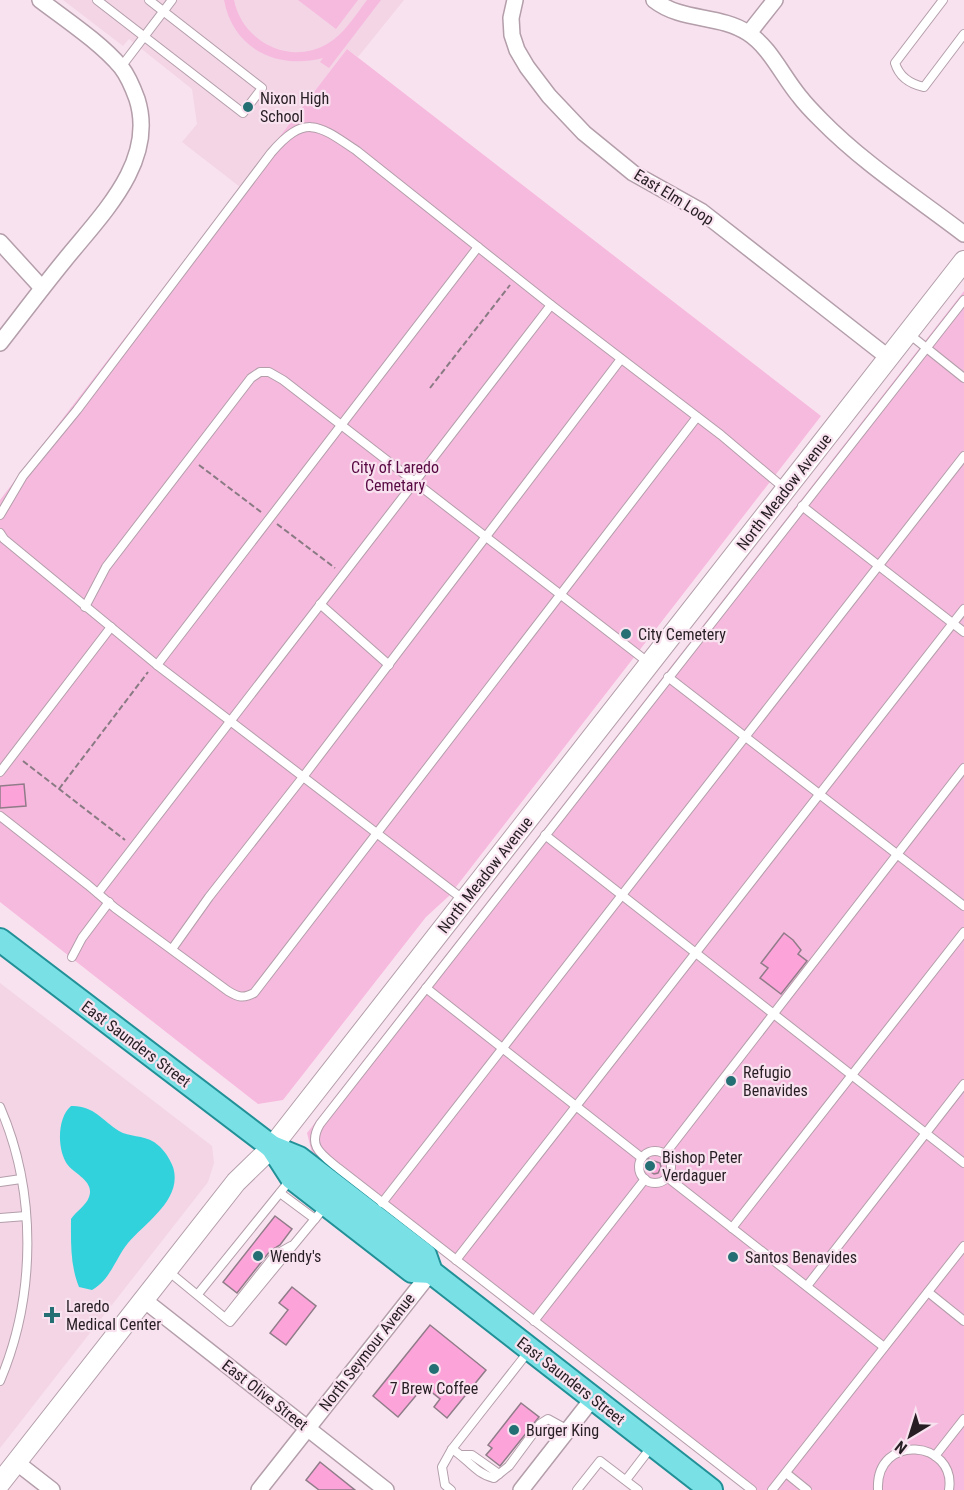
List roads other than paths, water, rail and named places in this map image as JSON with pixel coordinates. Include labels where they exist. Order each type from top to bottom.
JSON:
[{"type":"main road","name":"North Meadow Avenue","points":[[0,1483],[236,1182],[272,1148],[964,261]]},
{"type":"main road","name":"East Saunders Street","points":[[0,940],[272,1148],[299,1158],[425,1255],[431,1272],[711,1490]]},
{"type":"main road","name":"East Saunders Street","points":[[272,1148],[286,1185],[321,1212],[412,1271],[431,1272]]},
{"type":"street","points":[[0,343],[124,183],[135,162],[142,134],[142,115],[133,87],[121,67],[40,0]]},
{"type":"street","name":"East Elm Loop","points":[[515,0],[511,18],[512,35],[517,50],[526,67],[549,96],[584,133],[633,173],[701,211],[889,358]]},
{"type":"street","points":[[654,0],[671,11],[729,24],[749,33],[765,49],[800,97],[847,145],[964,234]]},
{"type":"street","points":[[749,33],[775,0]]},
{"type":"street","points":[[0,242],[42,288]]},
{"type":"street","name":"North Seymour Avenue","points":[[259,1490],[431,1272]]},
{"type":"street","name":"East Olive Street","points":[[144,1300],[386,1490]]},
{"type":"street","points":[[521,1490],[593,1398]]},
{"type":"street","points":[[16,1462],[52,1490]]},
{"type":"lane","points":[[97,0],[243,113],[262,88],[149,0]]},
{"type":"lane","points":[[121,67],[172,0]]},
{"type":"lane","points":[[943,0],[895,63],[898,71],[911,82],[924,87],[964,34]]},
{"type":"lane","points":[[0,515],[23,476],[77,410],[272,153],[294,130],[308,126],[329,132],[357,151],[786,489]]},
{"type":"lane","points":[[154,667],[478,246]]},
{"type":"lane","points":[[752,1490],[323,1156],[314,1140],[315,1131],[964,300]]},
{"type":"lane","points":[[98,893],[551,305]]},
{"type":"lane","points":[[908,333],[964,378]]},
{"type":"lane","points":[[172,949],[209,897],[389,665],[621,359]]},
{"type":"lane","points":[[85,607],[112,558],[251,378],[260,372],[269,372],[341,424],[650,664]]},
{"type":"lane","points":[[0,816],[108,902],[228,991],[239,998],[254,993],[697,417]]},
{"type":"lane","points":[[382,1203],[964,456]]},
{"type":"lane","points":[[802,506],[964,632]]},
{"type":"lane","points":[[0,534],[111,627],[154,667],[230,720],[465,901]]},
{"type":"lane","points":[[320,604],[389,665]]},
{"type":"lane","points":[[456,1260],[964,609]]},
{"type":"lane","points":[[0,772],[111,627]]},
{"type":"lane","points":[[668,677],[964,906]]},
{"type":"lane","points":[[664,1154],[964,768]]},
{"type":"lane","points":[[545,836],[964,1163]]},
{"type":"lane","points":[[72,957],[82,938],[108,902]]},
{"type":"lane","points":[[732,1228],[964,932]]},
{"type":"lane","points":[[426,988],[642,1158]]},
{"type":"lane","points":[[807,1286],[964,1084]]},
{"type":"lane","points":[[0,1107],[14,1145],[26,1216],[26,1275],[22,1308],[15,1340],[0,1381]]},
{"type":"lane","points":[[652,1151],[664,1154],[671,1167],[667,1177],[654,1182],[645,1179],[640,1171],[642,1158],[652,1151]]},
{"type":"lane","points":[[667,1177],[884,1347]]},
{"type":"lane","points":[[0,1182],[21,1179]]},
{"type":"lane","points":[[534,1321],[645,1179]]},
{"type":"lane","points":[[198,1294],[286,1185]]},
{"type":"lane","points":[[167,1270],[230,1322],[321,1212]]},
{"type":"lane","points":[[0,1218],[26,1216]]},
{"type":"lane","points":[[772,1490],[964,1245]]},
{"type":"lane","points":[[928,1292],[964,1321]]},
{"type":"lane","points":[[451,1490],[445,1485],[442,1467],[452,1449],[530,1349]]},
{"type":"lane","points":[[452,1449],[463,1455],[470,1465],[485,1476],[494,1478],[508,1466],[540,1424],[548,1419],[568,1430]]},
{"type":"lane","points":[[935,1456],[964,1419]]},
{"type":"lane","points":[[626,1480],[653,1445]]},
{"type":"lane","points":[[878,1490],[877,1480],[888,1458],[899,1451],[911,1448],[923,1450],[943,1463],[948,1474],[949,1490]]},
{"type":"lane","points":[[577,1490],[600,1461],[638,1490]]},
{"type":"lane","points":[[786,1473],[807,1490]]},
{"type":"water","points":[[71,1106],[79,1106],[97,1114],[123,1133],[154,1142],[170,1160],[175,1179],[168,1200],[128,1243],[108,1275],[92,1290],[79,1287],[71,1245],[71,1219],[86,1203],[90,1191],[87,1182],[67,1164],[61,1150],[61,1126],[66,1111]]},
{"type":"place","name":"Nixon High School","points":[[248,107]]},
{"type":"place","name":"City Cemetery","points":[[626,634]]},
{"type":"place","name":"Refugio Benavides","points":[[731,1081]]},
{"type":"place","name":"Bishop Peter Verdaguer","points":[[650,1166]]},
{"type":"place","name":"Wendy's","points":[[258,1256]]},
{"type":"place","name":"Santos Benavides","points":[[733,1257]]},
{"type":"place","name":"Laredo Medical Center","points":[[52,1315]]},
{"type":"place","name":"7 Brew Coffee","points":[[434,1369]]},
{"type":"place","name":"Burger King","points":[[514,1430]]},
{"type":"park label","name":"City of Laredo Cemetary","points":[[395,476]]}]
